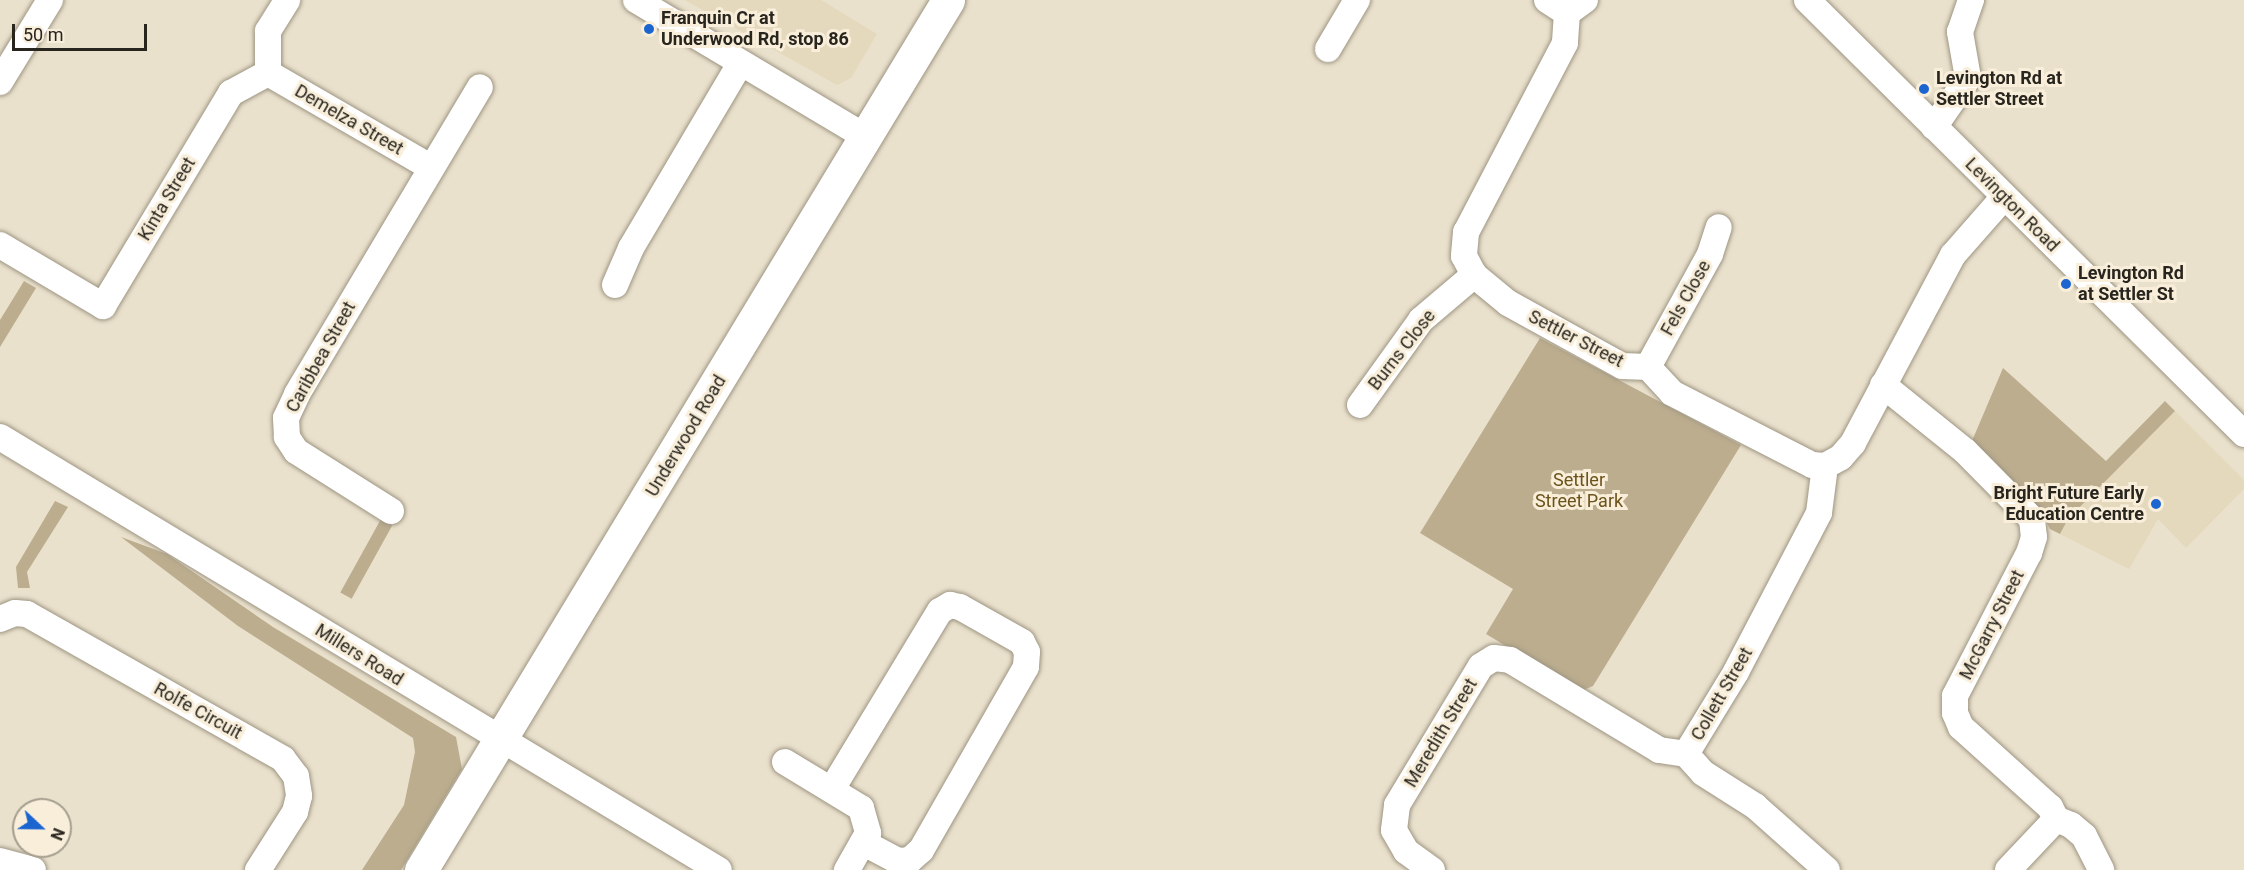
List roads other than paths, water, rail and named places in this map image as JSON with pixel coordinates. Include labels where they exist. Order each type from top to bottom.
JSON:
[{"type":"main road","name":"Underwood Road","points":[[421,870],[948,0]]},
{"type":"street","points":[[0,82],[50,0]]},
{"type":"street","points":[[268,73],[268,31],[287,0]]},
{"type":"street","points":[[636,0],[864,136]]},
{"type":"street","points":[[1328,49],[1358,0]]},
{"type":"street","name":"Levington Road","points":[[1807,0],[2244,434]]},
{"type":"street","points":[[1934,127],[1968,78],[1960,32],[1971,0]]},
{"type":"street","points":[[1474,275],[1464,256],[1466,232],[1566,44],[1567,4]]},
{"type":"street","points":[[615,285],[631,248],[740,64]]},
{"type":"street","name":"Demelza Street","points":[[268,73],[430,167]]},
{"type":"street","name":"Kinta Street","points":[[0,245],[103,306],[231,93],[268,73]]},
{"type":"street","name":"Caribbea Street","points":[[391,511],[296,452],[287,437],[286,418],[297,394],[430,167],[480,87]]},
{"type":"street","points":[[1826,466],[1841,457],[1852,443],[1953,255],[2004,197]]},
{"type":"street","name":"Fels Close","points":[[1648,367],[1710,254],[1719,227]]},
{"type":"street","name":"Settler Street","points":[[1474,275],[1508,303],[1622,366],[1648,367],[1672,393],[1812,465],[1826,466]]},
{"type":"street","name":"Burns Close","points":[[1360,405],[1421,321],[1474,275]]},
{"type":"street","name":"McGarry Street","points":[[1883,385],[1965,451],[2032,519],[2034,537],[2029,553],[1955,696],[1955,713],[1960,727],[2050,807],[2056,819],[2071,825],[2084,836],[2101,870]]},
{"type":"street","name":"Millers Road","points":[[0,437],[718,870]]},
{"type":"street","name":"Collett Street","points":[[1826,466],[1819,513],[1736,672],[1686,754],[1703,773],[1755,806],[1827,870]]},
{"type":"street","points":[[832,789],[940,611],[950,605],[960,607],[1022,642],[1027,652],[1026,668],[921,850],[910,860],[898,861],[864,843]]},
{"type":"street","name":"Rolfe Circuit","points":[[0,619],[15,613],[27,614],[283,759],[297,776],[299,796],[295,812],[258,870]]},
{"type":"street","name":"Meredith Street","points":[[1432,870],[1406,851],[1394,830],[1397,806],[1481,666],[1494,658],[1510,660],[1659,750],[1686,754]]},
{"type":"street","points":[[785,762],[861,808],[868,823],[864,843],[847,870]]},
{"type":"street","points":[[2008,870],[2056,819]]},
{"type":"street","points":[[0,861],[33,870]]},
{"type":"place","name":"Franquin Cr at Underwood Rd, stop 86","points":[[649,29]]},
{"type":"place","name":"Levington Rd at Settler Street","points":[[1924,89]]},
{"type":"place","name":"Levington Rd at Settler St","points":[[2066,284]]},
{"type":"place","name":"Bright Future Early Education Centre","points":[[2156,504]]},
{"type":"park label","name":"Settler Street Park","points":[[1579,491]]}]
